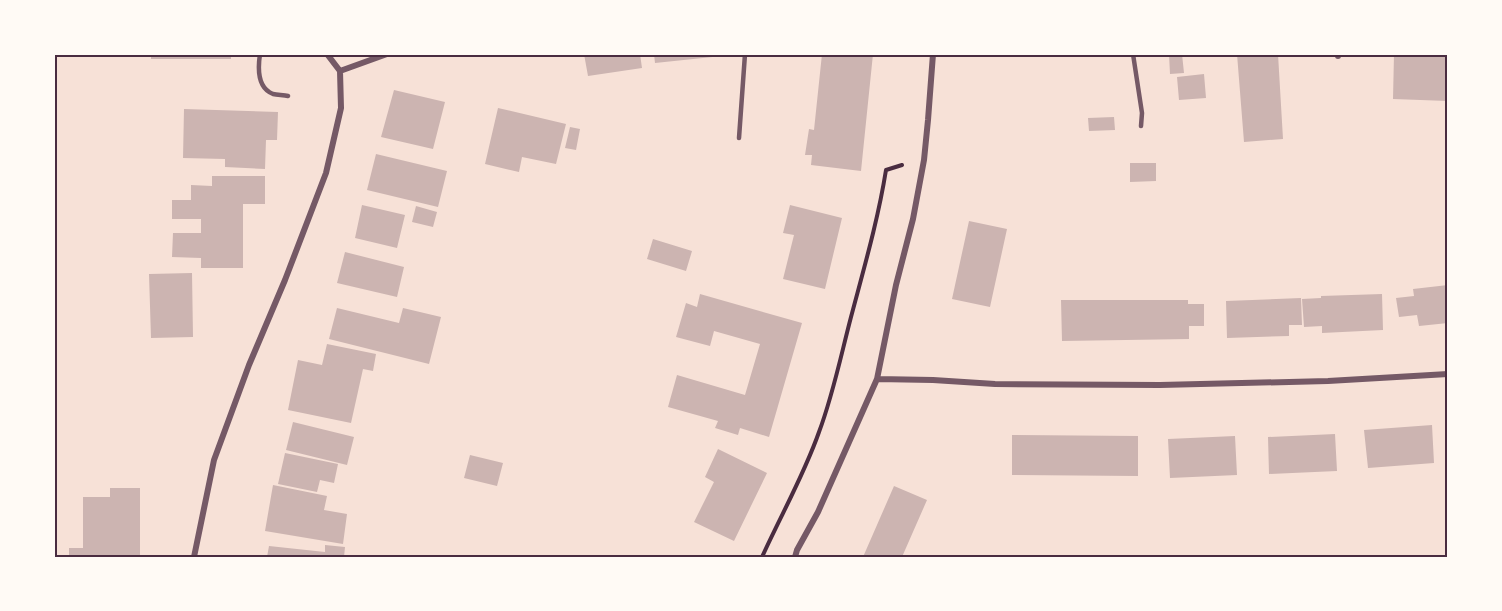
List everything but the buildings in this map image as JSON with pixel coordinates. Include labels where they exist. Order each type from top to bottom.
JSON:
[{"type":"street","points":[[194,557],[214,460],[249,365],[285,280],[326,172],[341,108],[340,71],[327,54]]},
{"type":"street","points":[[340,71],[387,54]]},
{"type":"street","points":[[795,557],[818,512],[877,379],[924,160],[933,54]]},
{"type":"street","points":[[877,379],[996,384],[1160,385],[1328,381],[1448,374]]},
{"type":"lane","points":[[260,54],[258,71],[265,88],[272,93],[288,96]]},
{"type":"lane","points":[[739,138],[745,54]]},
{"type":"lane","points":[[1133,54],[1142,113],[1141,126]]},
{"type":"path","points":[[762,557],[798,485],[819,432],[867,256],[886,170],[924,160]]}]
